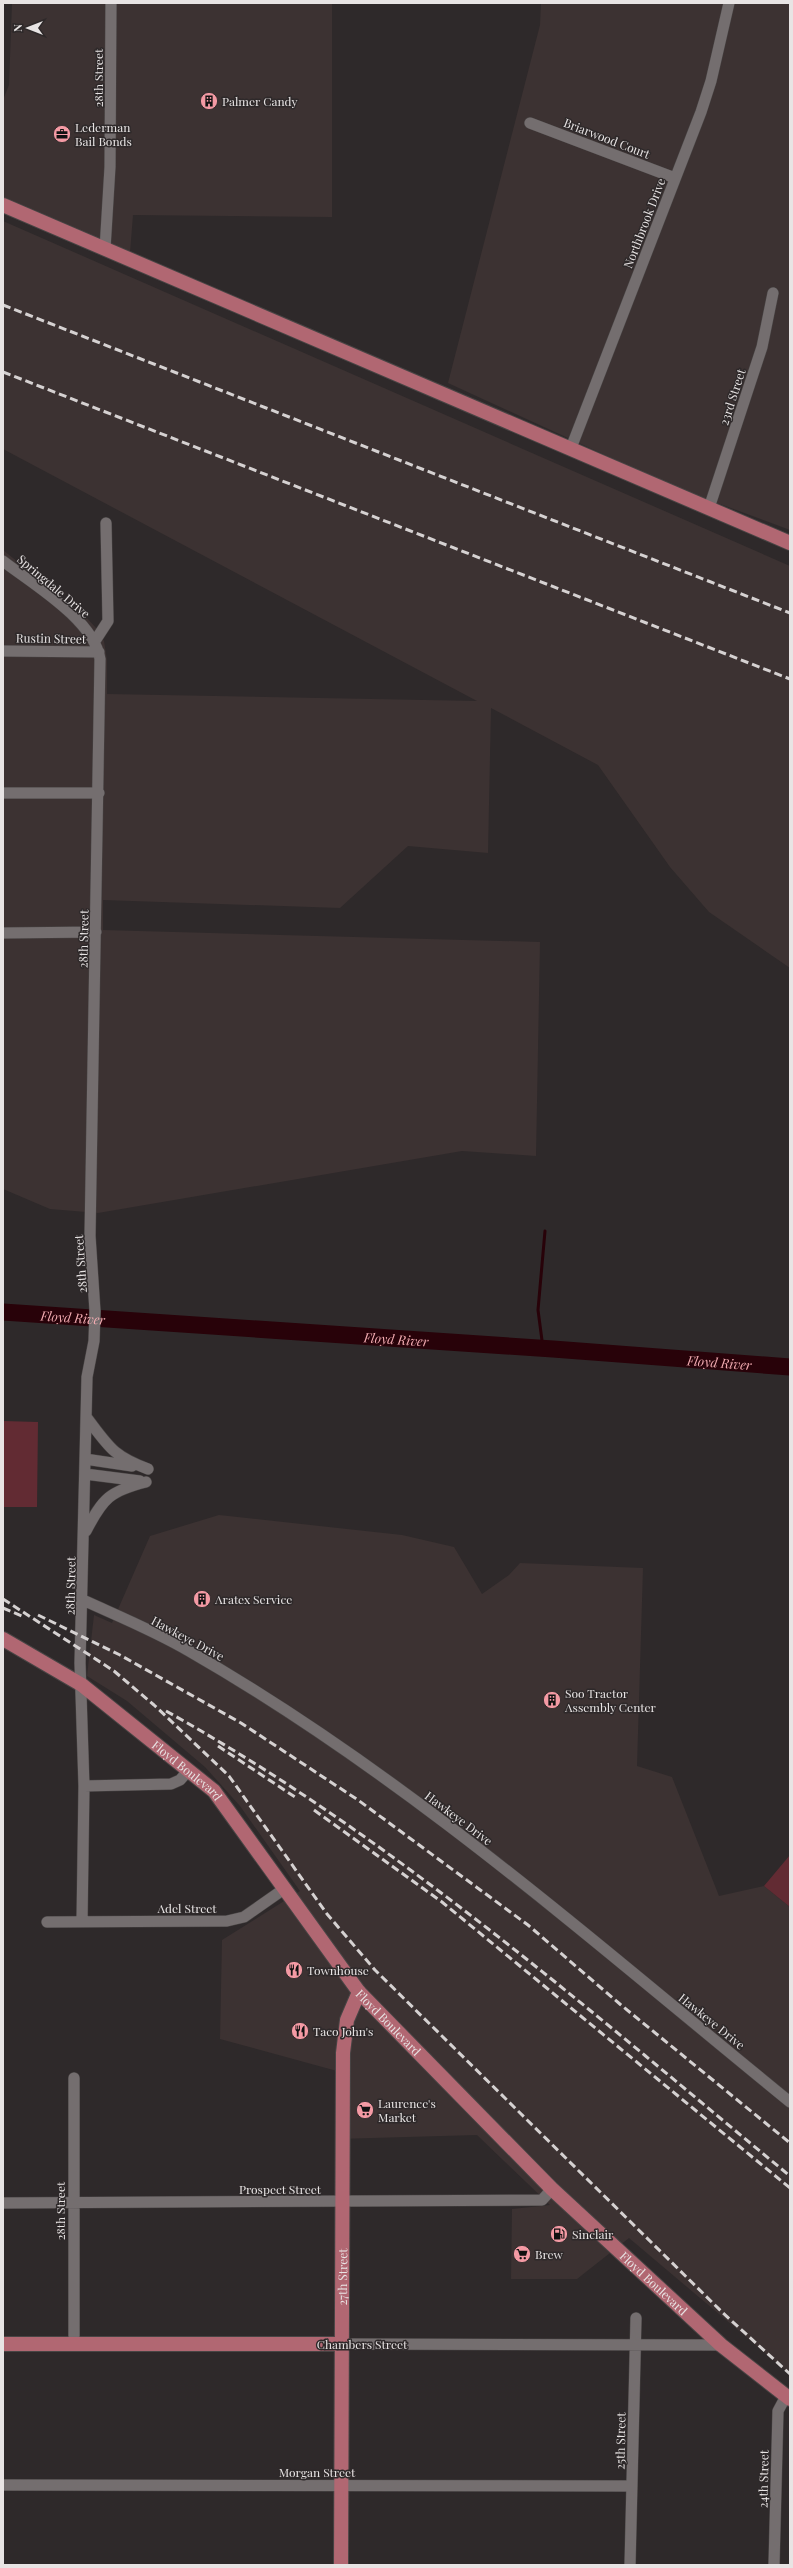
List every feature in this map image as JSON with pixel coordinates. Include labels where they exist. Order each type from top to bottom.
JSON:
[{"type":"main road","points":[[3,206],[571,448],[790,544]]},
{"type":"main road","name":"Floyd Boulevard","points":[[3,1639],[82,1685],[214,1791],[359,1992],[552,2189],[721,2345],[788,2398]]},
{"type":"main road","name":"27th Street","points":[[341,2565],[343,2053],[348,2020],[359,1992]]},
{"type":"main road","name":"Chambers Street","points":[[3,2344],[343,2344]]},
{"type":"street","name":"28th Street","points":[[105,249],[110,167],[111,3]]},
{"type":"street","name":"Northbrook Drive","points":[[571,448],[711,81],[729,3]]},
{"type":"street","name":"Briarwood Court","points":[[530,122],[675,178]]},
{"type":"street","name":"23rd Street","points":[[709,508],[762,348],[774,293]]},
{"type":"street","points":[[97,646],[108,621],[106,524]]},
{"type":"street","name":"Springdale Drive","points":[[3,561],[73,615],[97,646]]},
{"type":"street","name":"28th Street","points":[[82,1922],[84,1786],[82,1685],[85,1459],[88,1377],[94,1340],[95,1311],[90,1236],[99,793],[97,646]]},
{"type":"street","name":"Rustin Street","points":[[3,651],[97,646]]},
{"type":"street","points":[[3,793],[99,793]]},
{"type":"street","points":[[3,933],[96,932]]},
{"type":"street","points":[[85,1459],[148,1469],[124,1460],[110,1447],[87,1418]]},
{"type":"street","points":[[84,1533],[98,1508],[108,1497],[122,1488],[146,1482],[85,1474]]},
{"type":"street","name":"Hawkeye Drive","points":[[83,1600],[188,1650],[352,1754],[522,1882],[790,2102]]},
{"type":"street","points":[[84,1786],[171,1784],[180,1780],[189,1770]]},
{"type":"street","name":"Adel Street","points":[[47,1922],[227,1921],[244,1916],[284,1889]]},
{"type":"street","name":"28th Street","points":[[74,2078],[74,2344]]},
{"type":"street","name":"Prospect Street","points":[[3,2203],[542,2200],[552,2189]]},
{"type":"street","name":"25th Street","points":[[630,2565],[634,2346],[636,2318]]},
{"type":"street","name":"Chambers Street","points":[[343,2344],[634,2346],[721,2345]]},
{"type":"street","name":"24th Street","points":[[774,2565],[778,2411],[788,2398]]},
{"type":"street","name":"Morgan Street","points":[[3,2485],[632,2486]]},
{"type":"shaded area","points":[[12,3],[332,3],[332,217],[133,215],[130,253],[3,198],[3,100],[9,85]]},
{"type":"shaded area","points":[[541,3],[790,3],[790,530],[677,488],[448,383],[540,25]]},
{"type":"shaded area","points":[[3,221],[790,566],[790,968],[709,912],[670,867],[598,765],[491,708],[488,853],[408,846],[340,908],[103,900],[103,930],[540,942],[536,1156],[462,1151],[98,1213],[50,1209],[3,1189],[3,550],[86,617],[96,628],[104,641],[107,660],[107,694],[477,701],[3,449]]},
{"type":"shaded area","points":[[3,1421],[38,1422],[37,1507],[3,1507]]},
{"type":"shaded area","points":[[219,1515],[402,1535],[454,1547],[482,1594],[509,1575],[520,1563],[643,1568],[637,1766],[672,1777],[719,1896],[764,1886],[790,1907],[790,2374],[629,2238],[577,2279],[511,2279],[512,2209],[550,2205],[477,2135],[337,2139],[337,2071],[220,2039],[222,1940],[300,1891],[240,1806],[205,1767],[127,1701],[87,1676],[94,1615],[112,1623],[150,1536]]},
{"type":"shaded area","points":[[790,1855],[790,1907],[764,1886]]},
{"type":"waterway","points":[[543,1348],[538,1310],[545,1231]]},
{"type":"waterway","name":"Floyd River","points":[[3,1312],[553,1349],[790,1367]]},
{"type":"railway","points":[[3,305],[790,613]]},
{"type":"railway","points":[[3,372],[790,679]]},
{"type":"railway","points":[[3,1599],[114,1671],[154,1705],[229,1776],[327,1914],[375,1970],[723,2313],[790,2374]]},
{"type":"railway","points":[[3,1608],[22,1616]]},
{"type":"railway","points":[[38,1615],[120,1655],[241,1723],[358,1800],[528,1925],[621,2005],[790,2143]]},
{"type":"railway","points":[[166,1711],[250,1760],[331,1814],[410,1870],[565,1990],[790,2176]]},
{"type":"railway","points":[[218,1746],[298,1799]]},
{"type":"railway","points":[[314,1810],[442,1902],[790,2188]]},
{"type":"place","name":"Palmer Candy","points":[[209,101]]},
{"type":"place","name":"Lederman Bail Bonds","points":[[62,134]]},
{"type":"place","name":"Aratex Service","points":[[202,1599]]},
{"type":"place","name":"Soo Tractor Assembly Center","points":[[552,1700]]},
{"type":"place","name":"Townhouse","points":[[294,1970]]},
{"type":"place","name":"Taco John's","points":[[300,2031]]},
{"type":"place","name":"Laurence's Market","points":[[365,2110]]},
{"type":"place","name":"Sinclair","points":[[559,2234]]},
{"type":"place","name":"Brew","points":[[522,2254]]}]
